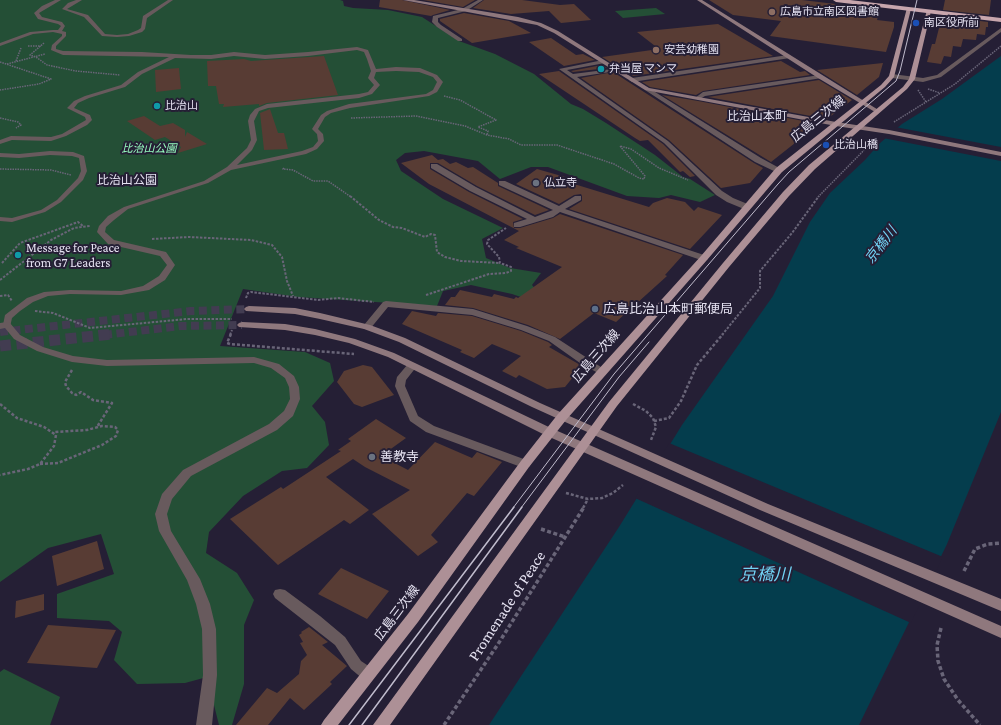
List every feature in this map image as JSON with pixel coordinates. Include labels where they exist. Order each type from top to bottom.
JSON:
[{"type":"highway","points":[[836,0],[929,8],[1001,20]]},
{"type":"highway","points":[[886,0],[910,6]]},
{"type":"highway","points":[[929,8],[944,6]]},
{"type":"main road","points":[[892,76],[910,6]]},
{"type":"main road","points":[[381,725],[583,448],[613,404],[726,265],[781,200],[812,167],[905,88],[912,79],[929,8]]},
{"type":"main road","name":"広島三次線","points":[[329,725],[413,618],[525,464],[562,417],[704,258],[779,170],[883,86],[892,76]]},
{"type":"street","points":[[405,0],[518,19],[539,24],[556,32],[758,160],[779,170]]},
{"type":"street","points":[[460,40],[439,26],[435,22],[435,18],[464,10],[480,0]]},
{"type":"street","points":[[699,0],[820,77],[877,111]]},
{"type":"street","points":[[892,76],[923,80],[939,76],[1001,30]]},
{"type":"street","points":[[632,80],[788,57]]},
{"type":"street","points":[[604,62],[562,69],[666,142],[720,193],[730,200],[747,207]]},
{"type":"street","points":[[573,76],[610,70]]},
{"type":"street","points":[[698,98],[704,94],[820,77]]},
{"type":"street","points":[[647,89],[859,128],[889,129],[1001,154]]},
{"type":"street","points":[[434,166],[473,189],[532,219]]},
{"type":"street","points":[[502,183],[560,210],[704,258]]},
{"type":"street","points":[[517,225],[560,210],[578,198]]},
{"type":"street","points":[[368,327],[386,304],[473,312],[524,328],[552,339],[584,361],[602,371]]},
{"type":"street","points":[[249,309],[295,312],[368,327],[402,340],[562,417],[778,513],[1001,604]]},
{"type":"street","points":[[239,322],[285,327],[344,339],[391,354],[412,366],[583,448],[1001,632]]},
{"type":"street","points":[[3,326],[40,349],[72,359],[107,363],[254,360],[275,366],[289,376],[294,387],[295,398],[289,413],[273,427],[187,473],[166,497],[161,514],[166,531],[193,579],[203,604],[209,629],[210,675],[204,725]]},
{"type":"street","points":[[412,366],[401,379],[400,386],[414,418],[430,429],[525,464]]},
{"type":"street","points":[[280,594],[340,641],[356,665],[368,674]]},
{"type":"lane","points":[[59,0],[44,7],[36,13],[40,18],[60,23],[63,26],[60,31]]},
{"type":"lane","points":[[80,0],[70,4],[64,9],[86,16],[104,35],[117,36],[129,35],[140,31],[143,29],[144,17],[172,0]]},
{"type":"lane","points":[[0,45],[32,33],[42,31],[60,31],[64,33],[64,36],[54,46],[53,50],[56,52],[211,58],[234,54],[266,57],[357,48],[366,51],[374,71],[371,78],[377,86],[370,93],[359,96],[267,106],[257,110],[251,121],[254,140],[250,150],[229,168],[206,182],[147,200],[126,208],[111,218],[103,226],[101,232],[111,242],[163,254],[171,265],[162,278],[146,288],[121,293],[70,292],[47,294],[30,300],[17,309],[8,317],[3,326]]},
{"type":"lane","points":[[0,142],[12,138],[51,138],[64,135],[86,124],[89,120],[88,116],[70,108],[76,102],[123,86],[133,77],[174,57]]},
{"type":"lane","points":[[229,168],[304,153],[318,145],[320,142],[320,134],[315,129],[323,116],[329,112],[349,106],[431,94],[438,88],[440,82],[435,76],[428,72],[410,69],[374,71]]},
{"type":"lane","points":[[0,155],[19,156],[50,153],[73,154],[82,157],[84,171],[81,179],[59,201],[43,211],[12,220],[0,219]]},
{"type":"path","points":[[27,46],[47,46]]},
{"type":"path","points":[[889,129],[976,68],[1001,46]]},
{"type":"path","points":[[7,64],[47,54]]},
{"type":"path","points":[[0,62],[51,79],[38,84],[0,90]]},
{"type":"path","points":[[53,66],[76,71],[133,77]]},
{"type":"path","points":[[922,88],[941,93]]},
{"type":"path","points":[[917,90],[926,102]]},
{"type":"path","points":[[431,94],[460,100],[496,120],[478,127],[488,131],[487,135]]},
{"type":"path","points":[[348,118],[416,116],[465,126],[487,135],[509,139],[521,145],[557,144],[607,161],[639,178],[644,179],[644,176],[632,159],[621,149],[620,146],[631,149],[658,168],[689,180]]},
{"type":"path","points":[[0,118],[19,123],[20,125],[11,130]]},
{"type":"path","points":[[654,421],[669,418],[681,401],[697,365],[760,288],[760,271],[822,192],[862,153],[876,136]]},
{"type":"path","points":[[288,157],[283,169],[293,170],[313,181],[328,181],[353,198],[381,221],[393,227],[402,228],[425,237],[430,234],[435,234],[437,252],[445,257],[461,261],[500,263],[511,267],[511,271],[506,273],[490,274],[435,293]]},
{"type":"path","points":[[0,169],[61,171],[81,179]]},
{"type":"path","points":[[2,263],[20,243],[78,222],[83,226]]},
{"type":"path","points":[[500,263],[499,257],[487,244],[488,240],[507,227],[517,225]]},
{"type":"path","points":[[0,280],[51,240],[74,228],[83,226],[103,226]]},
{"type":"path","points":[[148,239],[189,237],[251,240],[272,245],[282,257],[287,281],[293,296]]},
{"type":"path","points":[[0,296],[8,295],[17,309],[53,313],[90,328],[187,319],[239,322]]},
{"type":"path","points":[[230,344],[358,355]]},
{"type":"path","points":[[74,367],[66,382],[66,386],[72,393],[76,395],[81,392],[93,400],[112,403],[97,428]]},
{"type":"path","points":[[0,404],[17,418],[54,432],[87,430],[102,426],[115,427],[118,430],[116,436],[102,446],[58,463],[40,464],[28,469],[0,475]]},
{"type":"path","points":[[633,404],[646,410],[654,418],[656,427],[651,440]]},
{"type":"path","points":[[40,464],[54,446],[56,435],[54,432]]},
{"type":"path","points":[[566,494],[588,499],[602,498],[623,486]]},
{"type":"path","name":"Promenade of Peace","points":[[444,725],[500,641],[588,499]]},
{"type":"path","points":[[541,529],[565,537]]},
{"type":"path","points":[[964,572],[974,549],[988,544],[1001,544]]},
{"type":"path","points":[[941,628],[937,645],[938,661],[944,679],[958,700],[980,725]]},
{"type":"green space","name":"比治山公園","points":[[0,0],[340,0],[343,1],[344,6],[353,8],[388,10],[422,17],[459,41],[495,54],[534,74],[571,104],[583,109],[606,123],[655,155],[683,177],[690,179],[715,195],[700,202],[671,195],[659,198],[627,196],[548,167],[531,167],[500,179],[478,161],[424,151],[405,153],[396,160],[401,171],[443,199],[503,228],[482,239],[486,258],[510,268],[541,273],[532,285],[538,292],[530,300],[512,294],[471,285],[443,291],[437,306],[298,297],[243,289],[220,346],[305,352],[330,363],[334,381],[312,406],[325,422],[329,445],[307,468],[282,471],[243,496],[209,532],[206,553],[237,573],[254,600],[244,625],[244,684],[232,725],[219,725],[207,677],[185,683],[137,684],[114,660],[122,632],[109,621],[57,618],[57,594],[114,574],[101,534],[48,548],[0,582]]},
{"type":"green space","points":[[656,8],[665,14],[623,18],[615,11]]},
{"type":"green space","points":[[4,669],[60,697],[50,725],[0,725],[0,672]]},
{"type":"water","name":"京橋川","points":[[1001,56],[1001,412],[947,544],[859,725],[489,725],[619,527],[682,425],[773,296],[810,222],[830,193],[865,160],[879,144],[902,124],[942,99]]},
{"type":"pier","name":"比治山橋","points":[[895,127],[1001,147],[1001,161],[883,138]]},
{"type":"pier","points":[[669,443],[943,557],[911,623],[635,498]]},
{"type":"building","points":[[380,0],[402,0],[450,10],[431,16],[379,7]]},
{"type":"building","points":[[423,0],[475,0],[463,7]]},
{"type":"building","points":[[484,0],[522,0],[560,5],[574,4],[591,20],[561,23],[549,11],[511,14],[473,8]]},
{"type":"building","points":[[709,0],[802,0],[852,6],[860,10],[879,12],[877,20],[894,22],[894,27],[886,52],[770,36],[781,21],[733,15]]},
{"type":"building","points":[[945,0],[991,0],[989,15],[943,10]]},
{"type":"building","points":[[464,13],[509,21],[531,33],[472,43],[440,21],[440,19]]},
{"type":"building","points":[[942,16],[988,22],[988,27],[986,27],[985,35],[977,34],[976,40],[963,39],[961,47],[953,46],[951,57],[944,56],[941,64],[927,62],[932,44],[935,44]]},
{"type":"building","name":"安芸幼稚園","points":[[718,24],[773,56],[633,76],[602,57],[659,49],[637,32]]},
{"type":"building","points":[[551,38],[576,55],[583,54],[595,60],[564,66],[529,42]]},
{"type":"building","points":[[324,56],[338,95],[267,103],[259,106],[259,104],[223,107],[224,104],[219,104],[216,86],[208,86],[207,61],[244,59],[251,61]]},
{"type":"building","points":[[781,61],[800,72],[805,71],[810,75],[703,91],[696,95],[650,87],[642,82]]},
{"type":"building","points":[[883,63],[879,77],[857,95],[817,70]]},
{"type":"building","points":[[602,65],[607,68],[571,71]]},
{"type":"building","points":[[179,68],[181,89],[156,92],[155,70]]},
{"type":"building","points":[[559,71],[663,144],[695,176],[690,177],[683,171],[680,172],[648,140],[640,141],[635,138],[539,74]]},
{"type":"building","points":[[613,72],[763,168],[750,183],[721,188],[669,140],[581,78]]},
{"type":"building","points":[[819,80],[852,100],[827,119],[708,97]]},
{"type":"building","points":[[662,95],[698,101],[819,124],[771,162]]},
{"type":"building","points":[[270,109],[278,133],[284,133],[288,149],[264,150],[260,113]]},
{"type":"building","points":[[144,116],[160,126],[173,123],[185,130],[185,137],[187,132],[207,144],[178,153],[181,147],[165,137],[155,140],[127,121]]},
{"type":"building","points":[[432,155],[438,160],[443,159],[450,164],[456,162],[468,168],[473,167],[498,183],[498,186],[549,210],[535,215],[477,186],[438,163],[430,163],[430,169],[469,192],[523,219],[513,222],[514,228],[520,228],[553,218],[560,214],[683,255],[665,275],[667,276],[616,322],[594,313],[560,339],[528,325],[473,308],[445,305],[451,297],[455,297],[460,290],[492,297],[494,294],[514,299],[516,297],[518,298],[562,267],[516,248],[519,247],[504,240],[519,231],[429,184],[401,163]]},
{"type":"building","points":[[537,169],[565,177],[561,180],[649,207],[653,203],[667,198],[685,202],[694,211],[698,207],[722,215],[690,249],[569,209],[582,201],[581,194],[574,195],[559,204],[516,184]]},
{"type":"building","points":[[412,311],[436,316],[438,313],[472,316],[521,331],[548,342],[552,345],[549,347],[582,366],[565,387],[547,389],[519,375],[516,378],[502,371],[521,356],[492,344],[474,358],[460,352],[462,350],[402,324]]},
{"type":"building","points":[[363,365],[372,367],[394,395],[362,407],[354,404],[337,382],[344,371]]},
{"type":"building","points":[[376,419],[406,438],[381,456],[408,470],[435,442],[472,458],[477,452],[502,462],[474,496],[467,493],[431,535],[438,542],[418,556],[372,514],[410,490],[365,467],[353,459],[326,477],[369,510],[350,524],[344,520],[278,565],[230,519],[281,487],[283,489],[341,451],[338,450],[351,441],[348,439]]},
{"type":"building","points":[[97,541],[104,569],[57,586],[52,556]]},
{"type":"building","points":[[341,568],[389,591],[367,619],[318,594]]},
{"type":"building","points":[[44,594],[44,610],[15,618],[16,601]]},
{"type":"building","points":[[48,625],[116,630],[97,668],[27,663]]},
{"type":"building","points":[[309,627],[328,642],[322,645],[347,666],[330,682],[332,684],[304,710],[290,698],[268,725],[236,725],[267,688],[277,693],[299,674],[301,661],[307,655],[300,643],[303,642],[299,635]]},
{"type":"tunnel","points":[[0,332],[191,311],[249,309]]},
{"type":"tunnel","points":[[108,335],[181,326],[242,325]]},
{"type":"tunnel","points":[[108,335],[113,334]]},
{"type":"tunnel","points":[[104,335],[108,335]]},
{"type":"tunnel","points":[[0,346],[108,335]]},
{"type":"tram line","points":[[513,508],[614,374],[778,184],[789,172],[896,81],[900,71],[917,0]]},
{"type":"tram line","points":[[521,508],[619,377],[649,342]]},
{"type":"tram line","points":[[349,725],[514,507]]},
{"type":"tram line","points":[[362,725],[522,507]]},
{"type":"place","name":"広島市立南区図書館","points":[[772,12]]},
{"type":"place","name":"南区役所前","points":[[916,23]]},
{"type":"place","name":"安芸幼稚園","points":[[656,50]]},
{"type":"place","name":"弁当屋 マンマ","points":[[601,69]]},
{"type":"place","name":"比治山","points":[[157,106]]},
{"type":"place","name":"比治山橋","points":[[826,145]]},
{"type":"place","name":"仏立寺","points":[[536,183]]},
{"type":"place","name":"Message for Peace from G7 Leaders","points":[[18,255]]},
{"type":"place","name":"広島比治山本町郵便局","points":[[595,309]]},
{"type":"place","name":"善教寺","points":[[372,457]]},
{"type":"district","name":"比治山本町","points":[[757,116]]},
{"type":"district","name":"比治山公園","points":[[127,180]]}]
